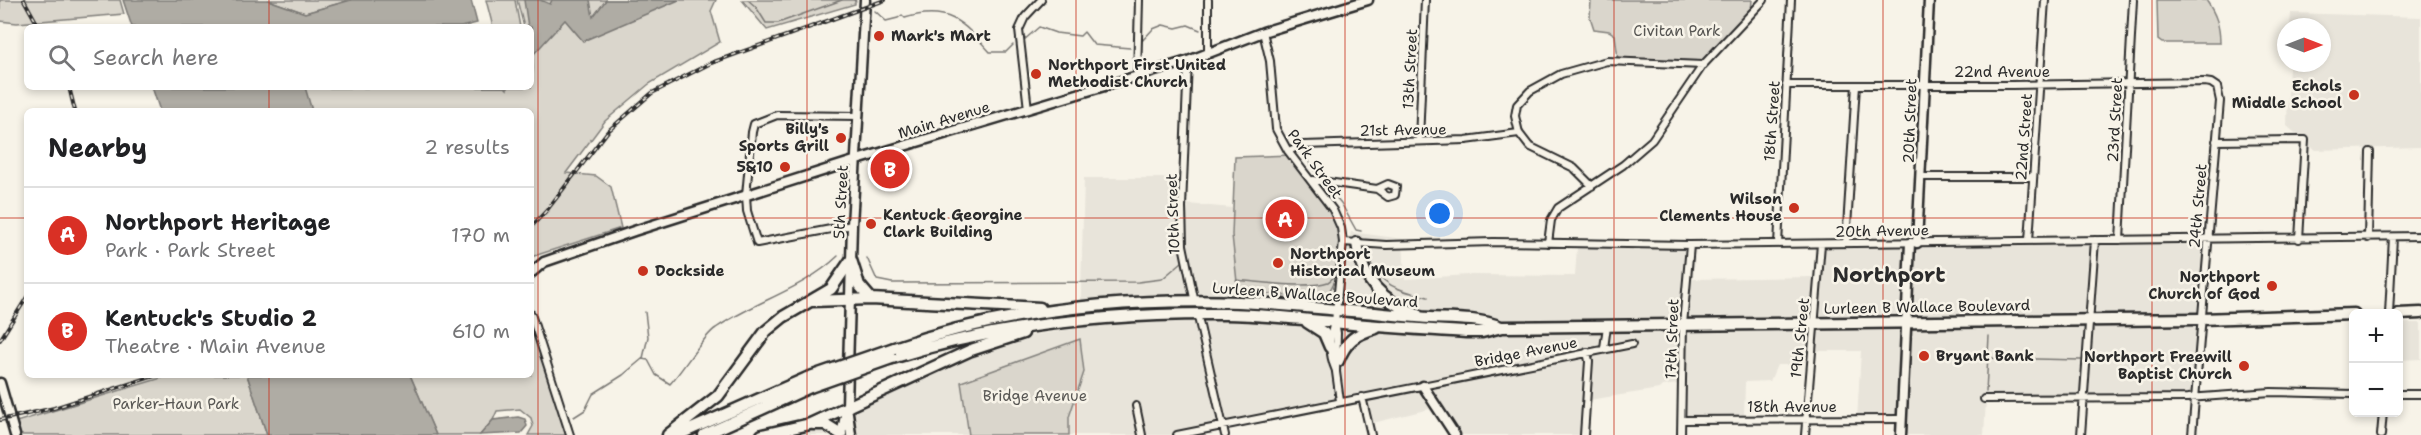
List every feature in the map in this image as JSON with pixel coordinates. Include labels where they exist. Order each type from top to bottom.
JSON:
[{"type":"highway","points":[[1357,243],[1364,273],[1374,288],[1388,300],[1428,318]]},
{"type":"highway","points":[[851,260],[859,285],[871,299]]},
{"type":"highway","points":[[668,435],[718,396],[766,332],[783,317],[831,289],[851,260]]},
{"type":"highway","points":[[812,301],[871,299],[1026,308],[1079,308]]},
{"type":"highway","name":"Lurleen B Wallace Boulevard","points":[[678,435],[809,383],[893,353],[927,337],[972,326],[1079,308],[1195,302],[1285,304],[1428,318],[1483,320],[1502,327]]},
{"type":"highway","points":[[2403,314],[2421,313]]},
{"type":"highway","name":"Lurleen B Wallace Boulevard","points":[[893,353],[957,339],[1048,324],[1105,318],[1198,314],[1295,318],[1466,332],[1482,332],[1502,327],[2200,319],[2349,314]]},
{"type":"highway","points":[[1295,318],[1320,328],[1330,347]]},
{"type":"highway","points":[[810,424],[970,350],[1048,324]]},
{"type":"highway","points":[[1337,367],[1343,347],[1354,335],[1383,326]]},
{"type":"highway","name":"Lurleen B Wallace Boulevard","points":[[704,435],[809,383]]},
{"type":"highway","points":[[762,435],[810,424],[825,424],[844,435]]},
{"type":"main road","name":"5th Street","points":[[844,435],[847,406],[852,225],[865,0]]},
{"type":"main road","name":"Main Avenue","points":[[534,270],[544,262],[746,195],[1137,76],[1263,32],[1368,0]]},
{"type":"main road","name":"20th Street","points":[[1901,435],[1907,322],[1921,177],[1929,0]]},
{"type":"main road","points":[[0,383],[15,435]]},
{"type":"main road","points":[[1423,386],[1455,435]]},
{"type":"street","points":[[1028,110],[1019,30],[1025,17],[1041,0]]},
{"type":"street","points":[[1137,76],[1139,0]]},
{"type":"street","points":[[1208,0],[1208,53]]},
{"type":"street","name":"13th Street","points":[[1419,140],[1425,0]]},
{"type":"street","points":[[1548,243],[1553,214],[1558,208],[1623,165],[1652,140],[1703,65],[1764,0]]},
{"type":"street","name":"18th Street","points":[[1778,244],[1791,0]]},
{"type":"street","name":"22nd Street","points":[[2029,241],[2045,0]]},
{"type":"street","name":"23rd Street","points":[[2120,240],[2133,0]]},
{"type":"street","name":"Park Street","points":[[1263,32],[1270,61],[1273,119],[1276,129],[1288,151],[1313,180],[1333,210],[1341,228],[1343,242],[1335,322]]},
{"type":"street","name":"10th Street","points":[[1188,60],[1182,207],[1183,245],[1225,435]]},
{"type":"street","points":[[1592,186],[1574,168],[1529,146],[1519,133],[1515,117],[1517,105],[1530,91],[1561,74],[1607,60],[1703,65]]},
{"type":"street","name":"22nd Avenue","points":[[1786,85],[2039,85],[2204,82],[2217,87]]},
{"type":"street","points":[[1846,243],[1856,86]]},
{"type":"street","name":"24th Street","points":[[2192,435],[2220,101],[2217,87]]},
{"type":"street","points":[[852,225],[756,243],[747,211],[746,195],[754,124],[777,115],[858,116]]},
{"type":"street","name":"21st Avenue","points":[[1288,151],[1303,145],[1466,140],[1519,133]]},
{"type":"street","points":[[2216,141],[2305,140],[2299,239]]},
{"type":"street","points":[[2368,237],[2370,152]]},
{"type":"street","points":[[1921,177],[2033,177]]},
{"type":"street","points":[[1313,180],[1377,189]]},
{"type":"street","points":[[2389,309],[2393,237]]},
{"type":"street","name":"20th Avenue","points":[[1343,242],[1690,245],[2421,237]]},
{"type":"street","points":[[2081,435],[2095,240]]},
{"type":"street","name":"19th Street","points":[[1804,435],[1821,244]]},
{"type":"street","name":"17th Street","points":[[1681,435],[1683,325],[1690,245]]},
{"type":"street","points":[[1335,322],[1330,334],[1330,347],[1337,367]]},
{"type":"street","points":[[1335,322],[1340,401]]},
{"type":"street","points":[[534,323],[570,435]]},
{"type":"street","points":[[1604,348],[1607,326]]},
{"type":"street","name":"Bridge Avenue","points":[[1177,435],[1632,344]]},
{"type":"street","points":[[1584,435],[1589,361],[1587,352]]},
{"type":"street","points":[[1984,399],[2194,398],[2271,392],[2349,394]]},
{"type":"street","points":[[2403,394],[2421,394]]},
{"type":"street","points":[[1362,397],[1371,435]]},
{"type":"street","points":[[1136,406],[1142,435]]},
{"type":"street","points":[[2381,435],[2383,417]]},
{"type":"street","name":"18th Avenue","points":[[1682,420],[1902,419]]},
{"type":"shaded area","points":[[123,0],[268,0],[305,13],[351,0],[471,0],[477,23],[473,24],[131,24]]},
{"type":"shaded area","points":[[524,0],[540,0],[550,4],[552,0],[590,0],[593,17],[606,0],[679,0],[583,41],[565,20],[534,54],[534,24],[528,24]]},
{"type":"shaded area","name":"Echols Middle School","points":[[2291,13],[2421,17],[2421,147],[2315,150],[2287,126],[2289,72],[2331,72],[2331,18],[2291,18]]},
{"type":"shaded area","points":[[153,90],[306,90],[311,108],[159,108]]},
{"type":"shaded area","points":[[1084,178],[1175,178],[1176,203],[1233,208],[1232,235],[1239,289],[1340,271],[1351,232],[1403,239],[1405,279],[1468,275],[1575,276],[1577,247],[1696,248],[1693,279],[1813,277],[1815,239],[2209,240],[2194,398],[1986,400],[1984,435],[1901,435],[1902,419],[1857,419],[1861,351],[1808,351],[1805,365],[1777,365],[1770,381],[1745,382],[1744,419],[1682,420],[1682,386],[1678,384],[1589,400],[1583,435],[1451,435],[1429,409],[1369,424],[1362,397],[1194,435],[795,435],[998,340],[1080,328]]},
{"type":"shaded area","points":[[2403,323],[2421,323],[2421,359],[2403,360]]},
{"type":"shaded area","points":[[248,378],[411,378],[436,435],[267,435]]},
{"type":"shaded area","points":[[518,417],[525,419],[527,426],[521,433],[480,435],[493,420]]},
{"type":"green space","points":[[0,0],[120,0],[124,14],[17,23],[0,21]]},
{"type":"green space","points":[[268,0],[351,0],[305,13]]},
{"type":"green space","points":[[486,0],[515,0],[519,24],[492,24]]},
{"type":"green space","points":[[517,0],[716,0],[711,11],[720,42],[649,84],[605,121],[566,173],[596,176],[611,187],[621,228],[534,256],[534,108],[311,108],[305,90],[534,90],[534,24],[523,24]]},
{"type":"green space","points":[[742,0],[855,0],[855,4],[767,30]]},
{"type":"green space","name":"Civitan Park","points":[[1591,0],[1752,0],[1751,12],[1711,51],[1703,63],[1618,59],[1615,35],[1609,31],[1594,29],[1590,17]]},
{"type":"green space","points":[[2157,0],[2206,0],[2217,20],[2220,43],[2162,43],[2158,40]]},
{"type":"green space","points":[[1292,155],[1313,180],[1341,228],[1340,271],[1330,290],[1321,299],[1246,292],[1239,289],[1237,282],[1232,235],[1235,157]]},
{"type":"green space","points":[[534,329],[568,435],[528,435],[533,426],[531,418],[520,409],[497,411],[493,420],[480,435],[436,435],[411,378],[534,378]]},
{"type":"green space","name":"Bridge Avenue","points":[[1080,339],[1084,372],[1069,417],[1069,435],[969,435],[961,382]]},
{"type":"green space","name":"Parker-Haun Park","points":[[161,378],[248,378],[267,435],[18,435],[16,422]]},
{"type":"waterway","points":[[748,0],[756,7],[766,23],[778,23],[842,0]]},
{"type":"waterway","points":[[875,11],[886,21],[902,15],[905,18],[920,14],[944,15],[963,25],[990,52],[1006,52],[1013,45]]},
{"type":"waterway","points":[[1141,42],[1153,29],[1163,25],[1176,28],[1188,25],[1200,30]]},
{"type":"waterway","points":[[1023,41],[1039,27],[1056,33],[1080,36],[1084,32],[1094,45],[1130,48]]},
{"type":"waterway","points":[[1302,152],[1318,175]]},
{"type":"waterway","points":[[1326,186],[1341,203],[1356,230],[1361,231]]},
{"type":"waterway","points":[[574,417],[585,410],[593,394],[623,375],[642,359],[648,360],[656,375],[670,384],[705,338],[716,328],[795,286],[838,256]]},
{"type":"waterway","points":[[867,258],[877,280],[892,283],[1138,282],[1162,279],[1182,262]]},
{"type":"waterway","points":[[1367,258],[1379,276],[1392,286],[1428,297]]},
{"type":"waterway","points":[[1236,280],[1309,285],[1328,282],[1337,271]]},
{"type":"waterway","points":[[643,358],[648,337],[645,312]]},
{"type":"waterway","points":[[1986,392],[1989,336]]},
{"type":"waterway","points":[[1988,358],[2081,360]]},
{"type":"railway","points":[[24,0],[37,24]]},
{"type":"railway","points":[[534,224],[608,131],[652,93],[711,63],[885,0]]},
{"type":"railway","points":[[70,90],[74,108]]},
{"type":"railway","points":[[0,340],[24,302]]},
{"type":"railway","points":[[0,420],[54,408],[148,378]]},
{"type":"place","name":"Mark's Mart","points":[[879,36]]},
{"type":"place","name":"Northport First United Methodist Church","points":[[1036,74]]},
{"type":"place","name":"Echols Middle School","points":[[2354,95]]},
{"type":"place","name":"Billy's Sports Grill","points":[[841,138]]},
{"type":"place","name":"5&10","points":[[785,167]]},
{"type":"place","name":"Kentuck's Studio 2","points":[[890,169]]},
{"type":"place","name":"Wilson Clements House","points":[[1794,208]]},
{"type":"place","name":"Northport Heritage","points":[[1285,219]]},
{"type":"place","name":"Kentuck Georgine Clark Building","points":[[871,224]]},
{"type":"place","name":"Northport Historical Museum","points":[[1278,263]]},
{"type":"place","name":"Dockside","points":[[643,271]]},
{"type":"place","name":"Northport Church of God","points":[[2272,286]]},
{"type":"place","name":"Bryant Bank","points":[[1924,356]]},
{"type":"place","name":"Northport Freewill Baptist Church","points":[[2244,366]]},
{"type":"district","name":"Northport","points":[[1889,275]]}]
